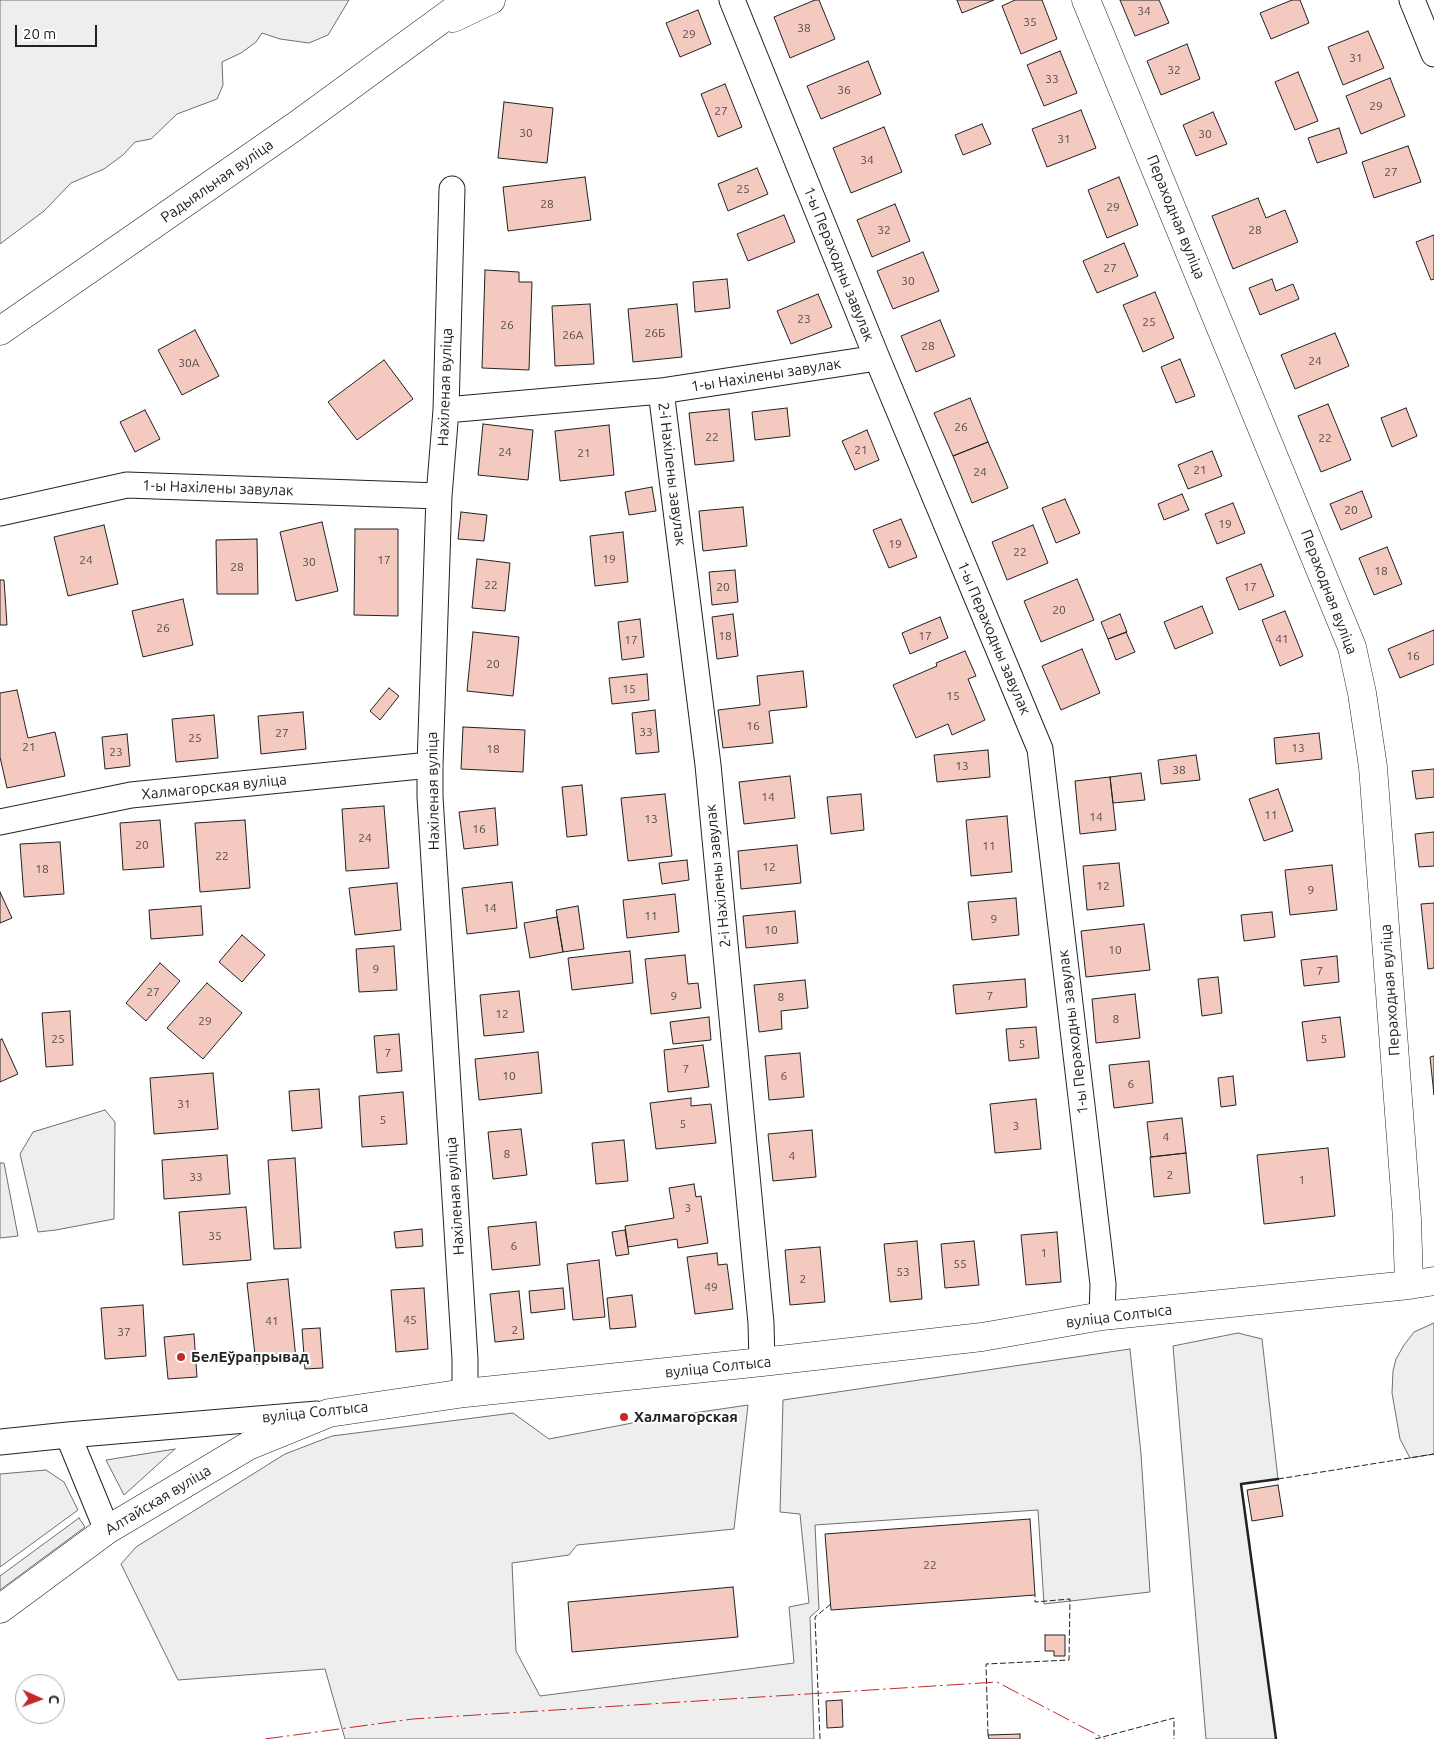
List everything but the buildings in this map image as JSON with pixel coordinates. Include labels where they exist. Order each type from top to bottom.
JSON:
[{"type":"main road","name":"Радыяльная вуліца","points":[[0,331],[298,125],[468,0]]},
{"type":"main road","name":"Радыяльная вуліца","points":[[432,28],[491,0]]},
{"type":"main road","name":"Пераходная вуліца","points":[[1086,0],[1352,647],[1362,693],[1373,767],[1407,1219],[1421,1283]]},
{"type":"main road","name":"вуліца Солтыса","points":[[329,1413],[465,1393],[982,1337],[1102,1316],[1421,1283]]},
{"type":"main road","name":"Алтайская вуліца","points":[[0,1609],[107,1530],[248,1446],[329,1413]]},
{"type":"street","name":"1-ы Пераходны завулак","points":[[732,0],[877,358],[1040,749],[1103,1284],[1102,1316]]},
{"type":"street","points":[[1412,0],[1434,54]]},
{"type":"street","name":"Нахіленая вуліца","points":[[452,189],[446,410],[439,496],[430,765],[466,1359],[465,1393]]},
{"type":"street","name":"1-ы Нахілены завулак","points":[[446,410],[661,391],[877,358]]},
{"type":"street","name":"2-і Нахілены завулак","points":[[661,391],[708,765],[760,1313],[762,1362]]},
{"type":"street","name":"1-ы Нахілены завулак","points":[[0,514],[127,485],[439,496]]},
{"type":"street","name":"Халмагорская вуліца","points":[[0,822],[131,795],[430,765]]},
{"type":"street","name":"вуліца Солтыса","points":[[0,1442],[68,1434],[329,1413]]},
{"type":"street","points":[[68,1434],[107,1530]]},
{"type":"shaded area","points":[[0,0],[349,0],[328,35],[309,43],[280,39],[262,33],[256,42],[241,53],[222,62],[223,85],[217,99],[177,114],[151,139],[135,142],[123,155],[104,169],[71,183],[44,211],[0,244]]},
{"type":"shaded area","points":[[105,1110],[115,1122],[114,1219],[38,1232],[20,1154],[33,1132]]},
{"type":"shaded area","points":[[0,1163],[4,1163],[18,1236],[0,1238]]},
{"type":"shaded area","points":[[1434,1323],[1434,1454],[1410,1458],[1400,1439],[1392,1393],[1393,1371],[1396,1359],[1414,1332]]},
{"type":"shaded area","points":[[1238,1333],[1262,1339],[1278,1479],[1241,1484],[1276,1739],[1206,1739],[1173,1346]]},
{"type":"shaded area","points":[[1130,1349],[1141,1454],[1150,1592],[1044,1604],[1038,1510],[815,1525],[819,1609],[810,1617],[814,1739],[345,1739],[325,1669],[178,1680],[121,1564],[136,1547],[285,1454],[332,1436],[513,1413],[549,1439],[653,1419],[748,1405],[734,1529],[577,1545],[569,1555],[512,1563],[516,1651],[540,1696],[794,1663],[789,1607],[809,1603],[800,1514],[780,1512],[783,1400]]},
{"type":"shaded area","points":[[175,1449],[124,1495],[106,1460]]},
{"type":"shaded area","points":[[46,1470],[64,1482],[78,1510],[0,1567],[0,1474]]},
{"type":"shaded area","points":[[79,1518],[85,1527],[0,1590],[0,1576]]},
{"type":"fence","points":[[1278,1479],[1434,1454]]},
{"type":"fence","points":[[988,1735],[986,1664],[1069,1660],[1070,1599],[1035,1602],[1035,1595]]},
{"type":"fence","points":[[820,1739],[815,1617],[831,1604]]},
{"type":"fence","points":[[1095,1739],[1174,1718],[1174,1739]]},
{"type":"wall","points":[[1276,1739],[1241,1484],[1278,1479]]},
{"type":"power","points":[[265,1739],[413,1719],[997,1682],[1105,1739]]},
{"type":"place","name":"БелЕўрапрывад","points":[[181,1357]]},
{"type":"place","name":"Халмагорская","points":[[624,1417]]}]
